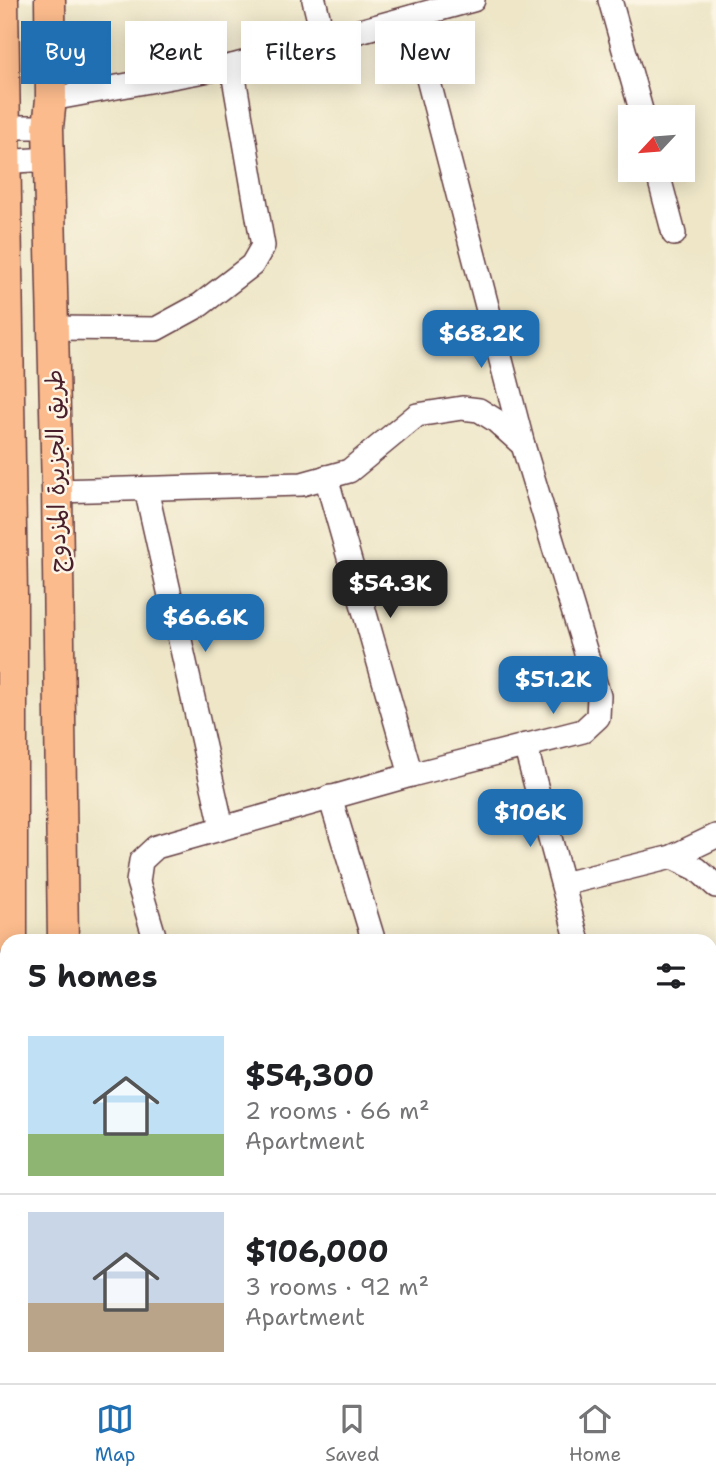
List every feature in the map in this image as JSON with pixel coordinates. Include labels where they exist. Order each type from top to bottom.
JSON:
[{"type":"main road","name":"طريق الجزيرة المزدوج","points":[[3,0],[12,595],[8,934]]},
{"type":"main road","name":"طريق الجزيرة المزدوج","points":[[50,0],[49,113],[63,934]]},
{"type":"street","points":[[314,0],[319,21]]},
{"type":"street","points":[[361,31],[473,0]]},
{"type":"street","points":[[610,0],[639,105]]},
{"type":"street","points":[[154,934],[138,882],[141,861],[156,847],[330,797],[583,731],[598,717],[599,696],[523,445],[412,17]]},
{"type":"street","points":[[3,127],[241,64]]},
{"type":"street","points":[[54,328],[156,329],[200,305],[252,265],[260,255],[263,246],[232,66]]},
{"type":"street","points":[[4,162],[50,159]]},
{"type":"street","points":[[660,182],[674,234]]},
{"type":"street","points":[[57,491],[302,484],[349,471],[417,415],[462,408],[479,410],[495,420],[523,445]]},
{"type":"street","points":[[326,477],[411,775]]},
{"type":"street","points":[[146,489],[222,827]]},
{"type":"street","points":[[525,746],[576,934]]},
{"type":"street","points":[[330,797],[372,934]]},
{"type":"street","points":[[563,884],[672,857],[716,836]]},
{"type":"street","points":[[672,857],[697,869],[716,886]]}]
